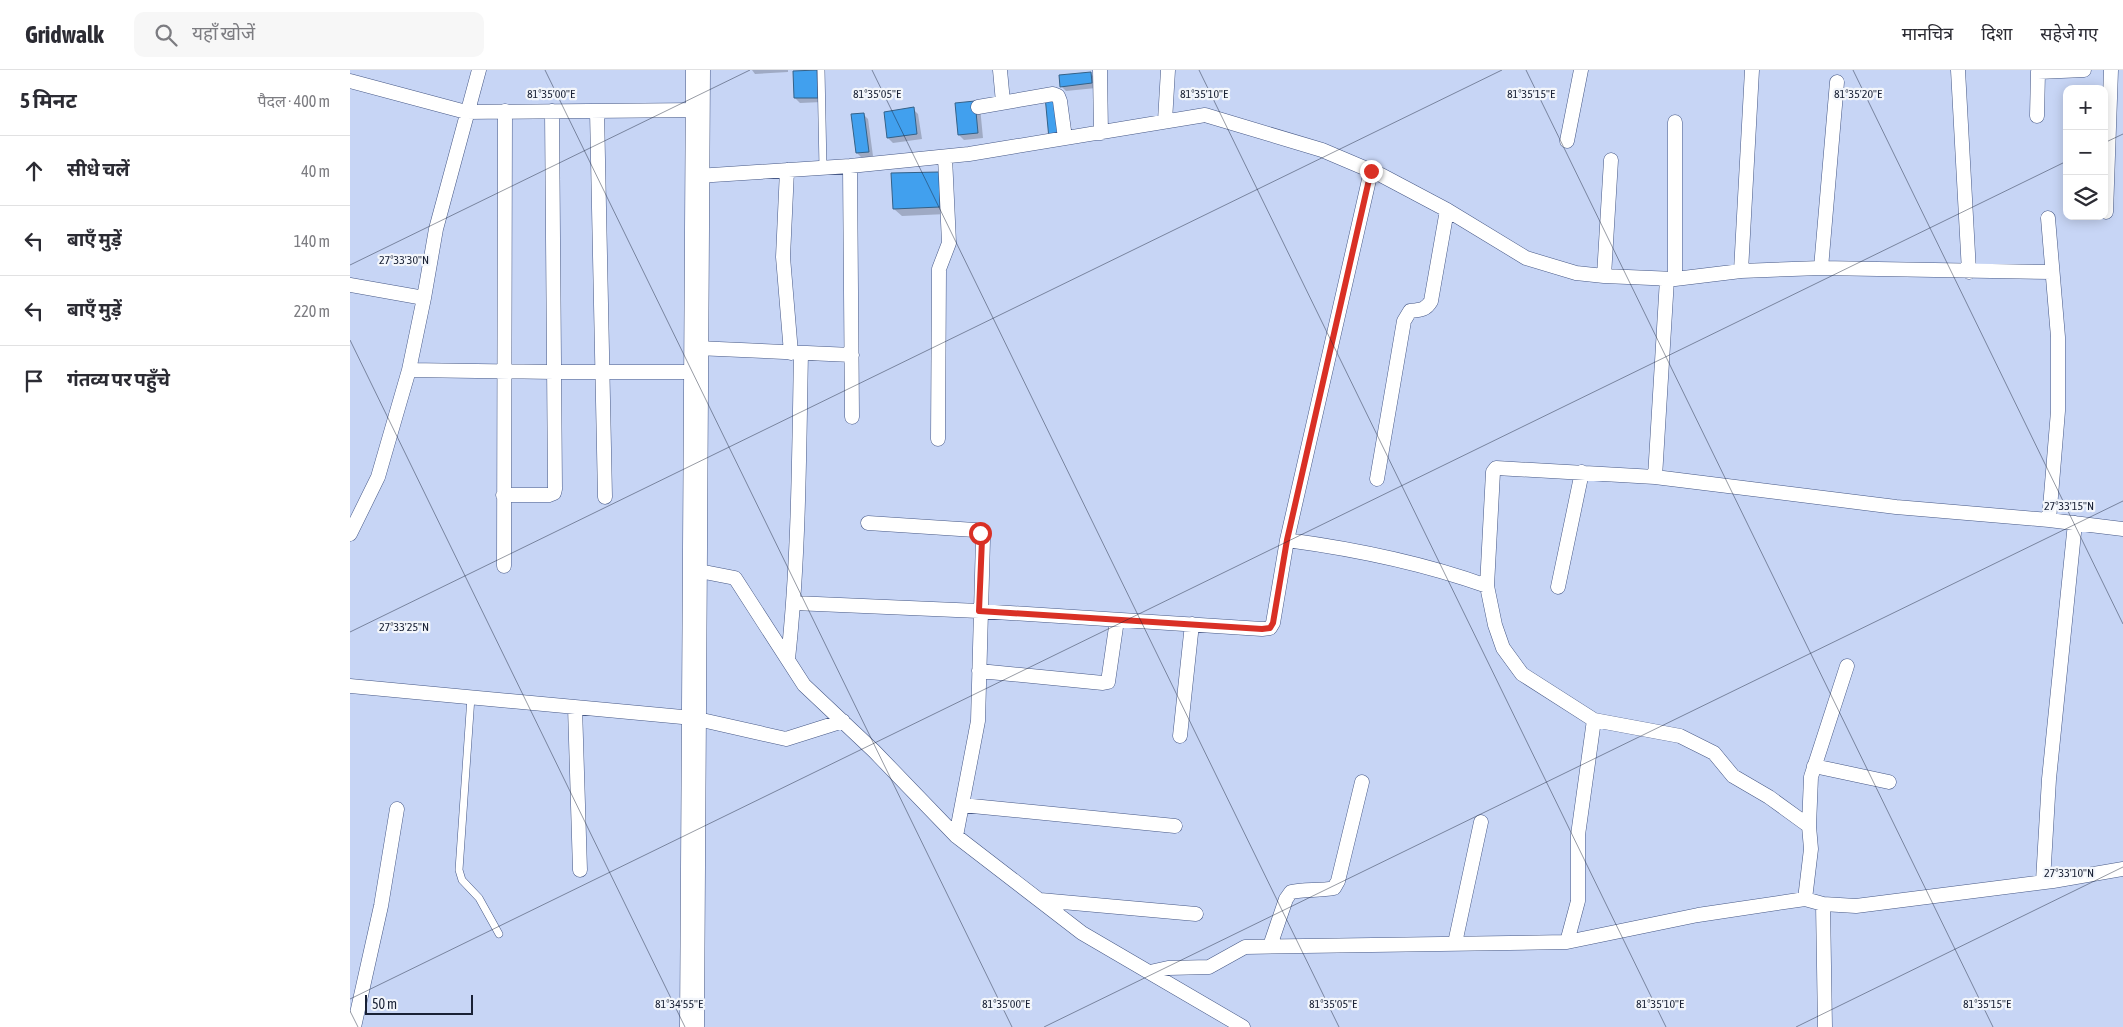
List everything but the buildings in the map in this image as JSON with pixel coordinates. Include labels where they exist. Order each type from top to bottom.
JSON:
[{"type":"highway","points":[[692,1027],[698,70]]},
{"type":"street","points":[[350,534],[378,477],[409,370],[436,229],[466,112],[479,70]]},
{"type":"street","points":[[1000,70],[1003,102]]},
{"type":"street","points":[[1100,70],[1100,133]]},
{"type":"street","points":[[1165,121],[1168,70]]},
{"type":"street","points":[[1568,141],[1581,70]]},
{"type":"street","points":[[1741,271],[1752,70]]},
{"type":"street","points":[[1958,70],[1969,272]]},
{"type":"street","points":[[2037,116],[2038,72],[2084,70]]},
{"type":"street","points":[[2107,175],[2111,70]]},
{"type":"street","points":[[350,81],[466,112],[697,110]]},
{"type":"street","points":[[1821,268],[1836,82]]},
{"type":"street","points":[[978,107],[1053,94],[1058,96],[1060,101],[1065,138]]},
{"type":"street","points":[[504,566],[502,495],[505,111]]},
{"type":"street","points":[[502,495],[554,494],[552,111]]},
{"type":"street","points":[[597,111],[605,497]]},
{"type":"street","points":[[697,176],[850,166],[945,156],[1100,133],[1205,114],[1322,150],[1371,171],[1447,210],[1533,261],[1576,273],[1671,279],[1741,271],[1821,268],[2052,272]]},
{"type":"street","points":[[1655,478],[1671,279],[1675,122]]},
{"type":"street","points":[[938,440],[939,269],[949,243],[945,156]]},
{"type":"street","points":[[1604,276],[1611,160]]},
{"type":"street","points":[[850,166],[852,417]]},
{"type":"street","points":[[787,170],[784,266],[796,353],[797,543],[794,603],[788,659]]},
{"type":"street","points":[[794,603],[979,611],[1270,628],[1273,623],[1287,540],[1371,171]]},
{"type":"street","points":[[1377,479],[1404,321],[1410,311],[1422,310],[1428,307],[1431,301],[1447,210]]},
{"type":"street","points":[[2048,218],[2058,337],[2058,402],[2049,520]]},
{"type":"street","points":[[350,285],[424,298]]},
{"type":"street","points":[[696,348],[852,355]]},
{"type":"street","points":[[409,370],[695,372]]},
{"type":"street","points":[[1809,826],[1769,797],[1733,776],[1714,752],[1680,736],[1594,720],[1522,674],[1503,648],[1495,625],[1487,586],[1493,472],[1496,468],[1655,478],[1896,507],[2049,520],[2123,529]]},
{"type":"street","points":[[1558,587],[1582,472]]},
{"type":"street","points":[[868,523],[975,530],[980,533],[982,539],[978,721],[956,836]]},
{"type":"street","points":[[2043,882],[2049,779],[2075,523]]},
{"type":"street","points":[[1287,540],[1347,549],[1453,574],[1487,586]]},
{"type":"street","points":[[694,570],[735,578],[804,685],[874,751],[956,836],[1082,933],[1243,1027]]},
{"type":"street","points":[[978,671],[1108,682],[1117,620]]},
{"type":"street","points":[[1180,736],[1192,624]]},
{"type":"street","points":[[1805,899],[1810,849],[1811,777],[1847,666]]},
{"type":"street","points":[[350,686],[693,718],[786,739],[842,721]]},
{"type":"street","points":[[575,707],[580,870]]},
{"type":"street","points":[[1567,942],[1578,901],[1578,835],[1594,720]]},
{"type":"street","points":[[1814,766],[1889,782]]},
{"type":"street","points":[[1270,946],[1286,899],[1291,892],[1306,889],[1334,888],[1338,881],[1362,782]]},
{"type":"street","points":[[962,805],[1175,826]]},
{"type":"street","points":[[354,1027],[381,906],[397,809]]},
{"type":"street","points":[[1455,943],[1481,822]]},
{"type":"street","points":[[1150,972],[1168,968],[1209,967],[1245,947],[1567,942],[1698,915],[1805,899],[1823,904],[1856,906],[2043,882],[2123,869]]},
{"type":"street","points":[[1040,900],[1196,914]]},
{"type":"street","points":[[1823,904],[1825,1027]]},
{"type":"lane","points":[[821,70],[823,168]]},
{"type":"lane","points":[[471,697],[459,870],[462,880],[480,898],[499,934]]},
{"type":"route","points":[[980,533],[982,539],[979,611],[1270,628],[1273,623],[1287,540],[1371,171]]}]
